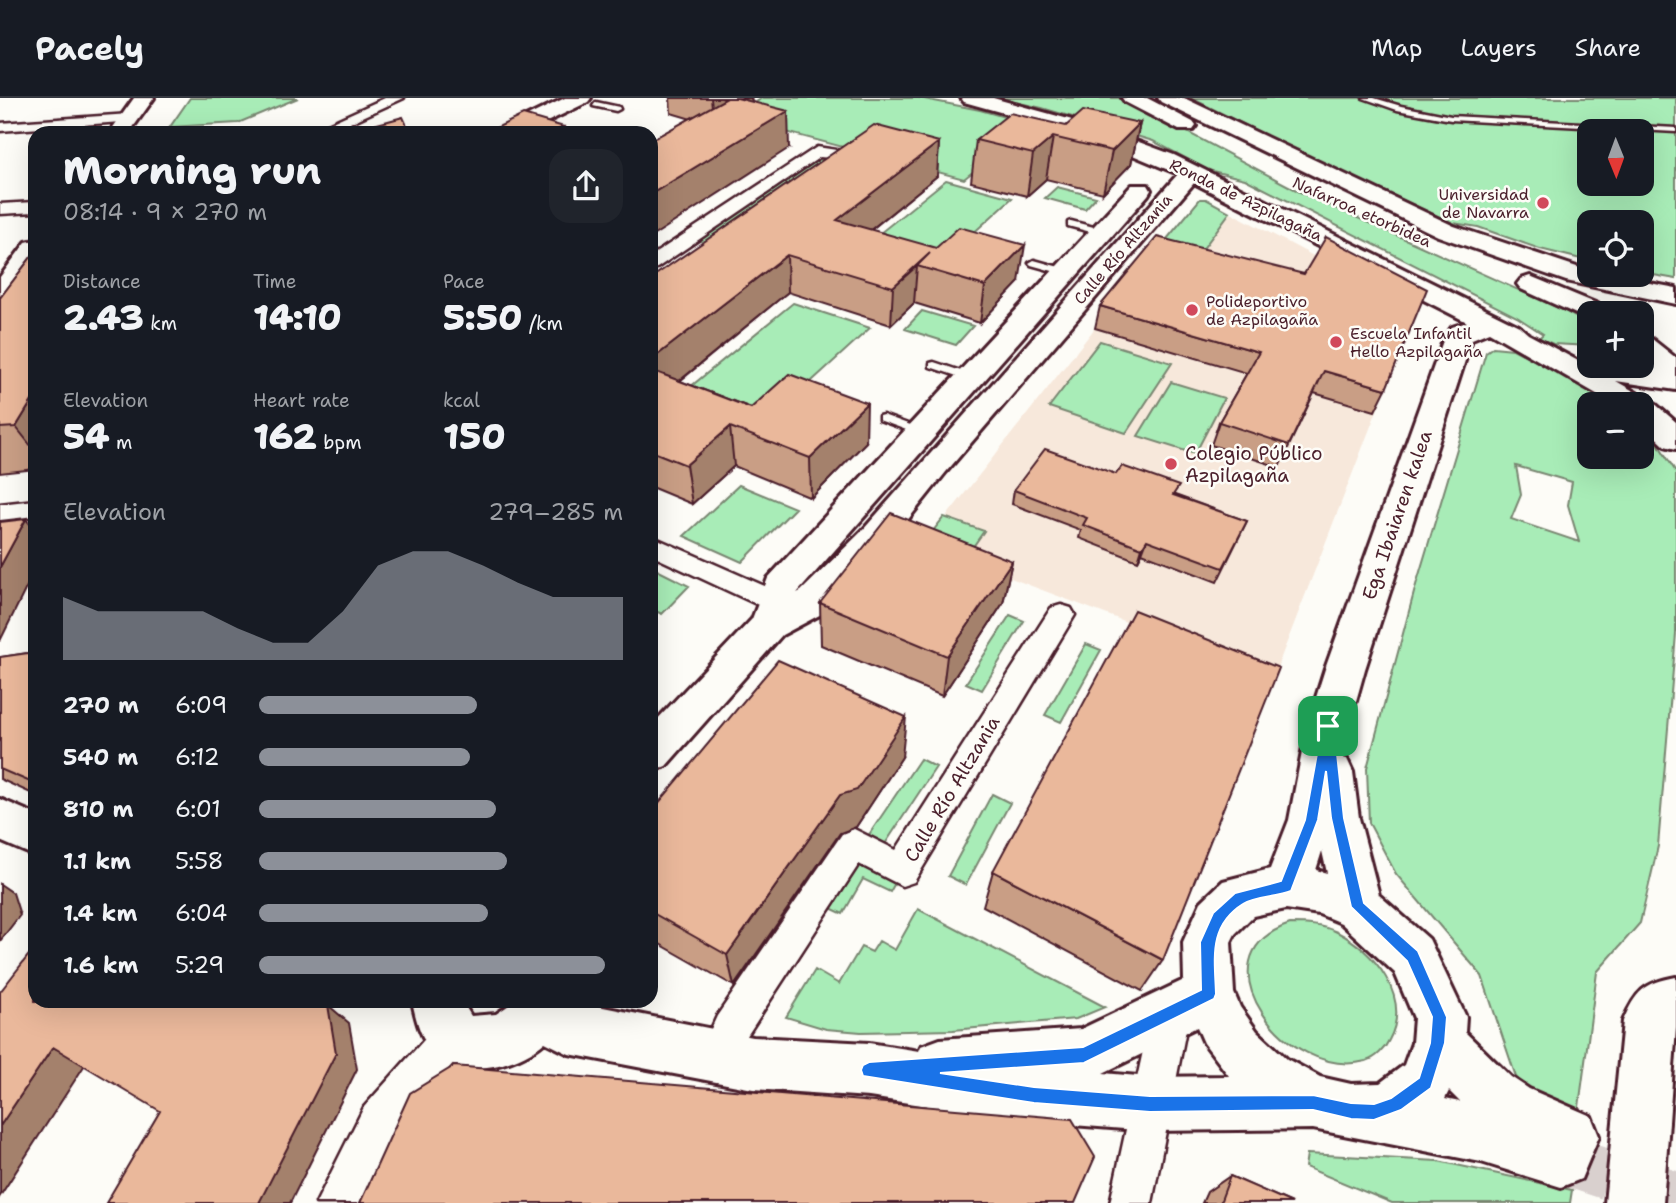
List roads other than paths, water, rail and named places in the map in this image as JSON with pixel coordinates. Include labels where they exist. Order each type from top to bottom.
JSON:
[{"type":"street","points":[[131,126],[144,98]]},
{"type":"street","points":[[331,126],[397,98]]},
{"type":"street","name":"Ronda de Azpilagaña","points":[[971,98],[1094,132],[1179,166],[1499,327],[1518,340],[1576,358],[1606,372],[1676,380]]},
{"type":"street","name":"Nafarroa etorbidea","points":[[1132,98],[1328,199],[1577,305]]},
{"type":"street","name":"Nafarroa etorbidea","points":[[1168,98],[1446,231],[1575,276],[1676,298]]},
{"type":"street","points":[[133,126],[165,101]]},
{"type":"street","points":[[529,126],[600,102]]},
{"type":"street","points":[[551,126],[600,102]]},
{"type":"street","points":[[352,117],[371,123]]},
{"type":"street","points":[[0,127],[28,127]]},
{"type":"street","points":[[658,259],[817,152],[825,151],[838,155],[837,160],[804,183]]},
{"type":"street","name":"Calle Río Altzania","points":[[658,746],[773,614],[781,586],[923,433],[1102,232],[1179,166]]},
{"type":"street","name":"Calle Río Altzania","points":[[773,614],[814,601],[874,539],[1021,368],[1179,166]]},
{"type":"street","points":[[0,209],[28,207]]},
{"type":"street","points":[[683,242],[709,250]]},
{"type":"street","points":[[658,260],[691,264]]},
{"type":"street","name":"Nafarroa etorbidea","points":[[1534,261],[1577,270]]},
{"type":"street","points":[[9,303],[28,262]]},
{"type":"street","points":[[1484,265],[1577,313]]},
{"type":"street","points":[[1654,284],[1676,288]]},
{"type":"street","points":[[9,303],[28,291]]},
{"type":"street","points":[[1654,304],[1676,298]]},
{"type":"street","name":"Ega Ibaiaren kalea","points":[[1286,887],[1311,820],[1328,726],[1349,655],[1458,338],[1462,333],[1499,327]]},
{"type":"street","points":[[1654,357],[1676,372]]},
{"type":"street","name":"Ronda de Azpilagaña","points":[[1576,358],[1620,392]]},
{"type":"street","points":[[984,364],[997,373],[1021,368]]},
{"type":"street","points":[[1654,419],[1676,439]]},
{"type":"street","points":[[0,512],[28,509]]},
{"type":"street","points":[[658,549],[773,614]]},
{"type":"street","name":"Calle Río Altzania","points":[[730,1029],[854,844],[902,871],[1060,615]]},
{"type":"street","name":"Ega Ibaiaren kalea","points":[[1328,726],[1337,818],[1358,907]]},
{"type":"street","points":[[0,819],[28,833]]},
{"type":"street","points":[[1131,1203],[1150,1104],[1189,1004],[1207,942],[1218,918],[1240,897],[1286,887],[1320,892],[1358,907],[1412,956],[1440,1017],[1438,1043],[1425,1083],[1396,1104],[1374,1112]]},
{"type":"street","points":[[1634,1203],[1648,1021],[1671,994]]},
{"type":"street","points":[[869,1070],[1084,1055],[1189,1004]]},
{"type":"street","points":[[1189,1004],[1222,1025],[1239,1049],[1268,1077],[1313,1102]]},
{"type":"street","points":[[337,1203],[378,1121],[445,1018],[470,1042],[479,1043],[509,1038],[527,1027],[543,1008]]},
{"type":"street","points":[[547,1008],[569,1028],[753,1063],[869,1070],[1034,1095],[1150,1104],[1313,1102],[1351,1111],[1374,1112],[1481,1134],[1566,1147],[1492,1096],[1438,1043]]},
{"type":"lane","points":[[1367,98],[1400,108],[1462,119],[1676,130]]},
{"type":"lane","name":"Calle Río Altzania","points":[[1071,224],[1102,232]]},
{"type":"lane","name":"Calle Río Altzania","points":[[1034,263],[1067,272]]},
{"type":"lane","points":[[934,365],[984,364]]},
{"type":"lane","points":[[883,418],[923,433]]},
{"type":"tunnel","points":[[1561,1159],[1676,1197]]},
{"type":"place","name":"Universidad de Navarra","points":[[1543,203]]},
{"type":"place","name":"Polideportivo de Azpilagaña","points":[[1192,310]]},
{"type":"place","name":"Escuela Infantil Hello Azpilagaña","points":[[1336,342]]},
{"type":"place","name":"Colegio Público Azpilagaña","points":[[1171,464]]}]
